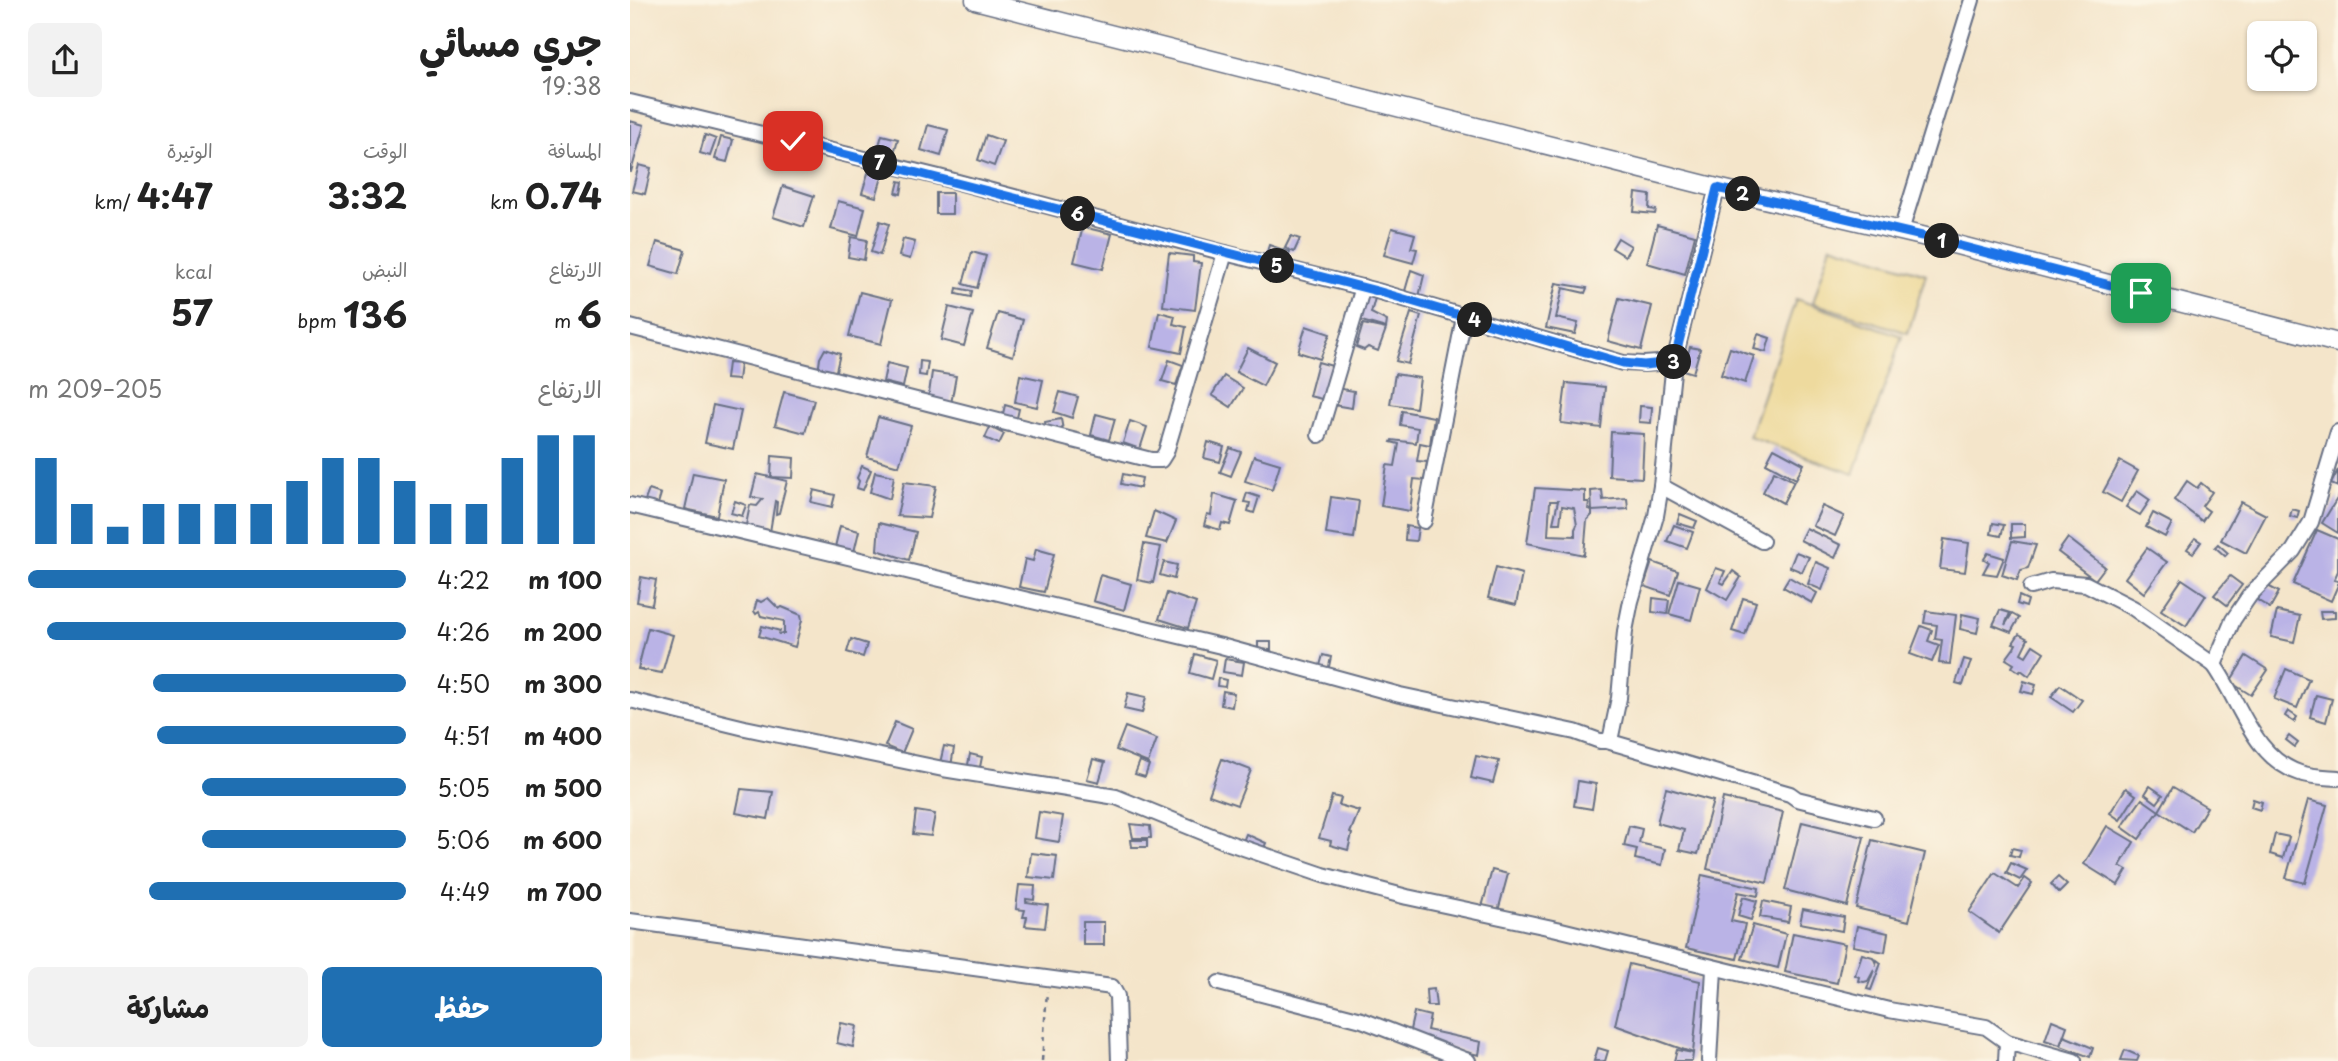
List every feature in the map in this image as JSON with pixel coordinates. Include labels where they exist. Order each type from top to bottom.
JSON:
[{"type":"street","points":[[975,0],[2338,343]]},
{"type":"street","points":[[1901,231],[1972,0]]},
{"type":"street","points":[[630,102],[939,177],[1363,287],[1623,363],[1644,365],[1674,362]]},
{"type":"street","points":[[1607,741],[1611,736],[1619,698],[1625,631],[1631,601],[1654,527],[1674,362],[1717,188]]},
{"type":"street","points":[[630,327],[1152,460],[1161,460],[1166,452],[1225,253]]},
{"type":"street","points":[[1319,435],[1363,287]]},
{"type":"street","points":[[1424,522],[1464,317]]},
{"type":"street","points":[[2214,664],[2233,620],[2250,595],[2293,551],[2311,522],[2338,432]]},
{"type":"street","points":[[1661,486],[1762,541]]},
{"type":"street","points":[[630,505],[1221,646],[1399,695],[1607,741],[1790,794],[1797,799],[1874,818]]},
{"type":"street","points":[[2031,587],[2051,581],[2086,584],[2133,608],[2214,664],[2264,749],[2281,764],[2301,774],[2338,778]]},
{"type":"street","points":[[630,700],[745,728],[943,769],[1116,797],[1229,843],[1323,874],[1407,897],[1558,929],[1889,1010],[1986,1027],[2007,1042],[2074,1061]]},
{"type":"street","points":[[630,920],[1112,987],[1117,996],[1119,1061]]},
{"type":"street","points":[[1709,1061],[1714,969]]},
{"type":"street","points":[[1219,983],[1362,1020],[1468,1061]]},
{"type":"street","points":[[2006,1061],[2007,1042]]},
{"type":"path","points":[[1042,1061],[1049,977]]},
{"type":"sand","points":[[1831,245],[1926,274],[1908,333],[1813,303]]},
{"type":"sand","points":[[1796,299],[1902,336],[1854,474],[1749,437]]},
{"type":"building","points":[[630,121],[644,125],[631,172],[630,172]]},
{"type":"building","points":[[928,125],[948,130],[941,156],[921,150]]},
{"type":"building","points":[[705,135],[716,139],[710,156],[700,153]]},
{"type":"building","points":[[882,135],[898,139],[894,153],[878,149]]},
{"type":"building","points":[[986,135],[1003,141],[994,166],[978,160]]},
{"type":"building","points":[[721,137],[733,140],[727,162],[715,159]]},
{"type":"building","points":[[639,165],[651,168],[645,194],[632,191]]},
{"type":"building","points":[[868,173],[882,177],[876,197],[862,193]]},
{"type":"building","points":[[899,181],[903,182],[901,194],[896,193]]},
{"type":"building","points":[[783,186],[814,196],[804,227],[773,217]]},
{"type":"building","points":[[936,193],[952,193],[952,214],[936,214]]},
{"type":"building","points":[[1636,193],[1650,195],[1649,209],[1656,210],[1655,214],[1634,212]]},
{"type":"building","points":[[838,201],[865,208],[858,236],[831,229]]},
{"type":"building","points":[[880,221],[889,224],[880,255],[871,252]]},
{"type":"building","points":[[1657,225],[1695,235],[1685,274],[1647,263]]},
{"type":"building","points":[[1083,227],[1112,234],[1103,269],[1074,262]]},
{"type":"building","points":[[1392,228],[1415,234],[1411,248],[1417,249],[1413,263],[1384,255]]},
{"type":"building","points":[[1291,236],[1300,239],[1294,252],[1285,248]]},
{"type":"building","points":[[851,237],[867,240],[864,260],[848,257]]},
{"type":"building","points":[[1618,238],[1631,246],[1625,256],[1612,248]]},
{"type":"building","points":[[903,239],[915,242],[910,259],[899,256]]},
{"type":"building","points":[[657,242],[685,250],[678,274],[650,266]]},
{"type":"building","points":[[1269,245],[1290,252],[1284,268],[1264,262]]},
{"type":"building","points":[[972,252],[986,256],[977,288],[963,284]]},
{"type":"building","points":[[1169,253],[1193,256],[1193,262],[1201,263],[1195,310],[1163,306]]},
{"type":"building","points":[[1411,270],[1424,275],[1418,301],[1403,298]]},
{"type":"building","points":[[1556,283],[1587,288],[1585,293],[1563,288],[1556,318],[1578,323],[1575,334],[1546,328]]},
{"type":"building","points":[[957,288],[972,291],[971,297],[956,294]]},
{"type":"building","points":[[860,292],[892,300],[881,344],[849,336]]},
{"type":"building","points":[[1364,295],[1375,298],[1371,313],[1387,321],[1386,328],[1356,317]]},
{"type":"building","points":[[1619,298],[1652,306],[1641,350],[1608,341]]},
{"type":"building","points":[[949,307],[973,313],[964,346],[941,340]]},
{"type":"building","points":[[1159,312],[1175,316],[1173,324],[1186,327],[1181,353],[1152,347]]},
{"type":"building","points":[[998,313],[1023,320],[1013,356],[987,348]]},
{"type":"building","points":[[1411,313],[1421,316],[1408,364],[1396,361]]},
{"type":"building","points":[[1363,324],[1386,329],[1378,351],[1368,347],[1364,350],[1356,347]]},
{"type":"building","points":[[1306,326],[1330,334],[1320,359],[1298,352]]},
{"type":"building","points":[[1758,334],[1770,338],[1766,352],[1754,349]]},
{"type":"building","points":[[1690,347],[1700,349],[1693,373],[1683,370]]},
{"type":"building","points":[[1248,348],[1275,362],[1263,386],[1236,372]]},
{"type":"building","points":[[1730,348],[1754,356],[1745,383],[1721,375]]},
{"type":"building","points":[[825,349],[840,354],[834,379],[818,373],[820,358]]},
{"type":"building","points":[[1169,360],[1183,365],[1176,385],[1162,381]]},
{"type":"building","points":[[920,361],[928,362],[926,376],[919,375]]},
{"type":"building","points":[[1318,362],[1332,366],[1322,399],[1309,396]]},
{"type":"building","points":[[728,363],[740,364],[738,380],[726,379]]},
{"type":"building","points":[[887,363],[907,368],[903,387],[883,382]]},
{"type":"building","points":[[932,372],[956,376],[951,404],[928,401]]},
{"type":"building","points":[[1395,374],[1420,378],[1416,408],[1390,404]]},
{"type":"building","points":[[1020,375],[1043,380],[1037,407],[1015,402]]},
{"type":"building","points":[[1224,376],[1243,388],[1231,407],[1212,395]]},
{"type":"building","points":[[1566,383],[1605,387],[1601,428],[1561,423]]},
{"type":"building","points":[[1336,388],[1354,391],[1352,408],[1333,405]]},
{"type":"building","points":[[784,392],[814,400],[805,433],[775,425]]},
{"type":"building","points":[[1060,392],[1078,397],[1072,418],[1054,412]]},
{"type":"building","points":[[713,405],[741,411],[733,449],[705,443]]},
{"type":"building","points":[[1005,405],[1019,409],[1016,422],[1002,418]]},
{"type":"building","points":[[1640,406],[1652,407],[1651,423],[1639,422]]},
{"type":"building","points":[[1402,411],[1434,417],[1430,445],[1420,443],[1417,461],[1427,462],[1424,480],[1414,479],[1410,511],[1381,506],[1387,465],[1395,466],[1399,444],[1391,442],[1392,440],[1416,443],[1418,428],[1400,425]]},
{"type":"building","points":[[1096,414],[1115,419],[1109,440],[1091,435]]},
{"type":"building","points":[[878,417],[911,426],[899,466],[867,457]]},
{"type":"building","points":[[1061,419],[1063,430],[1047,433],[1045,422]]},
{"type":"building","points":[[1130,421],[1147,427],[1140,449],[1123,443]]},
{"type":"building","points":[[990,427],[1004,434],[999,444],[985,438]]},
{"type":"building","points":[[1611,432],[1644,434],[1642,478],[1609,476]]},
{"type":"building","points":[[1208,442],[1224,447],[1220,462],[1204,458]]},
{"type":"building","points":[[1230,448],[1241,452],[1231,476],[1220,472]]},
{"type":"building","points":[[1774,448],[1804,464],[1796,479],[1766,463]]},
{"type":"building","points":[[772,456],[794,458],[793,478],[771,477]]},
{"type":"building","points":[[1254,456],[1280,464],[1272,490],[1245,481]]},
{"type":"building","points":[[2120,461],[2138,471],[2121,502],[2103,492]]},
{"type":"building","points":[[862,466],[871,470],[863,490],[857,488],[857,478]]},
{"type":"building","points":[[2338,470],[2338,487],[2331,484]]},
{"type":"building","points":[[1774,471],[1794,481],[1783,503],[1763,492]]},
{"type":"building","points":[[875,472],[894,476],[890,499],[870,492]]},
{"type":"building","points":[[693,473],[724,479],[717,516],[685,509]]},
{"type":"building","points":[[757,474],[787,481],[779,513],[776,514],[775,501],[770,532],[746,525],[750,505],[757,506],[763,499],[751,497]]},
{"type":"building","points":[[1123,474],[1142,478],[1140,488],[1121,484]]},
{"type":"building","points":[[2187,481],[2197,488],[2201,483],[2212,492],[2202,506],[2209,511],[2202,521],[2174,500]]},
{"type":"building","points":[[904,482],[936,486],[929,518],[897,516]]},
{"type":"building","points":[[1535,488],[1585,491],[1585,502],[1589,502],[1588,509],[1592,510],[1592,515],[1587,520],[1584,555],[1527,543]],"holes":[[[1550,501],[1558,501],[1553,523],[1560,523],[1562,506],[1574,508],[1577,525],[1575,536],[1548,535]]]},
{"type":"building","points":[[649,490],[661,494],[657,507],[644,503]]},
{"type":"building","points":[[814,490],[835,495],[832,507],[811,502]]},
{"type":"building","points":[[1602,490],[1603,500],[1627,498],[1628,509],[1592,511],[1591,491]]},
{"type":"building","points":[[2137,491],[2150,500],[2140,515],[2126,507]]},
{"type":"building","points":[[1247,493],[1259,497],[1254,513],[1248,511],[1250,503],[1244,502]]},
{"type":"building","points":[[1214,494],[1237,501],[1230,525],[1222,523],[1220,530],[1204,525],[1207,514],[1211,515]]},
{"type":"building","points":[[1331,497],[1359,501],[1354,538],[1326,534]]},
{"type":"building","points":[[2338,497],[2338,533],[2322,523]]},
{"type":"building","points":[[735,501],[746,505],[742,516],[731,513]]},
{"type":"building","points":[[2241,502],[2266,515],[2246,553],[2221,540]]},
{"type":"building","points":[[1822,506],[1844,516],[1835,536],[1813,526]]},
{"type":"building","points":[[2292,509],[2299,511],[2297,518],[2290,516]]},
{"type":"building","points":[[1154,511],[1176,521],[1167,543],[1146,538]]},
{"type":"building","points":[[2153,513],[2172,523],[2165,537],[2146,527]]},
{"type":"building","points":[[1680,514],[1697,521],[1694,528],[1677,523]]},
{"type":"building","points":[[879,523],[916,532],[909,560],[877,550]]},
{"type":"building","points":[[1993,523],[2004,525],[2001,536],[1991,534]]},
{"type":"building","points":[[2011,524],[2025,524],[2025,537],[2011,538]]},
{"type":"building","points":[[1674,525],[1693,532],[1687,548],[1667,541]]},
{"type":"building","points":[[840,526],[859,531],[854,552],[835,547]]},
{"type":"building","points":[[1406,526],[1418,528],[1416,541],[1405,540]]},
{"type":"building","points":[[1806,528],[1841,545],[1835,558],[1800,540]]},
{"type":"building","points":[[2317,530],[2338,539],[2338,571],[2334,580],[2338,581],[2338,585],[2331,601],[2293,584]]},
{"type":"building","points":[[2068,538],[2105,567],[2095,580],[2058,552]]},
{"type":"building","points":[[2195,538],[2201,542],[2193,553],[2187,549]]},
{"type":"building","points":[[1944,539],[1969,543],[1965,572],[1940,569]]},
{"type":"building","points":[[2012,541],[2036,545],[2028,568],[2021,570],[2017,580],[2002,575]]},
{"type":"building","points":[[1144,544],[1161,547],[1153,583],[1137,580]]},
{"type":"building","points":[[2218,544],[2228,553],[2225,556],[2215,547]]},
{"type":"building","points":[[2147,548],[2167,562],[2144,593],[2125,578]]},
{"type":"building","points":[[1036,549],[1054,554],[1044,592],[1019,587],[1025,559],[1033,561]]},
{"type":"building","points":[[1796,552],[1809,557],[1802,572],[1790,567]]},
{"type":"building","points":[[1988,553],[2004,558],[1997,575],[1983,573],[1989,562],[1984,559]]},
{"type":"building","points":[[1164,562],[1177,565],[1174,579],[1160,575]]},
{"type":"building","points":[[1652,562],[1678,571],[1670,595],[1644,586]]},
{"type":"building","points":[[1816,562],[1830,568],[1822,590],[1808,584]]},
{"type":"building","points":[[1496,567],[1522,574],[1516,605],[1488,598]]},
{"type":"building","points":[[1716,568],[1725,571],[1720,582],[1724,584],[1733,571],[1741,577],[1727,600],[1707,588]]},
{"type":"building","points":[[1100,575],[1131,584],[1124,610],[1093,601]]},
{"type":"building","points":[[2230,576],[2242,585],[2227,605],[2214,595]]},
{"type":"building","points":[[641,577],[656,580],[652,605],[637,602]]},
{"type":"building","points":[[1789,577],[1817,593],[1812,603],[1783,587]]},
{"type":"building","points":[[2182,579],[2206,595],[2186,626],[2161,610]]},
{"type":"building","points":[[1679,580],[1700,586],[1691,620],[1669,614]]},
{"type":"building","points":[[2266,585],[2279,592],[2270,608],[2257,600]]},
{"type":"building","points":[[1167,593],[1196,603],[1188,628],[1159,619]]},
{"type":"building","points":[[2019,596],[2028,600],[2026,607],[2017,604]]},
{"type":"building","points":[[768,598],[779,609],[782,607],[801,615],[795,647],[759,636],[762,626],[784,634],[784,621],[761,616],[754,611],[757,600],[761,602]]},
{"type":"building","points":[[1653,598],[1669,600],[1667,614],[1652,612]]},
{"type":"building","points":[[1743,598],[1756,602],[1745,635],[1732,631]]},
{"type":"building","points":[[2000,610],[2010,613],[2005,625],[2012,614],[2019,618],[2011,632],[1993,625]]},
{"type":"building","points":[[1926,611],[1956,615],[1950,664],[1939,663],[1942,640],[1935,639],[1937,625],[1924,623]]},
{"type":"building","points":[[2277,611],[2300,616],[2294,642],[2271,637]]},
{"type":"building","points":[[2320,611],[2335,611],[2335,618],[2321,619]]},
{"type":"building","points":[[1962,614],[1980,618],[1977,633],[1960,629]]},
{"type":"building","points":[[1921,626],[1932,630],[1928,641],[1939,645],[1932,662],[1910,654]]},
{"type":"building","points":[[648,628],[673,635],[662,673],[638,669]]},
{"type":"building","points":[[2019,634],[2028,639],[2021,653],[2026,656],[2033,645],[2044,652],[2029,676],[2012,667],[2014,664],[2006,659]]},
{"type":"building","points":[[851,639],[867,644],[863,657],[847,652]]},
{"type":"building","points":[[1258,642],[1271,642],[1271,650],[1258,649]]},
{"type":"building","points":[[1195,654],[1216,660],[1211,679],[1190,673]]},
{"type":"building","points":[[1323,655],[1331,657],[1328,671],[1319,669]]},
{"type":"building","points":[[2246,656],[2268,670],[2251,695],[2230,682]]},
{"type":"building","points":[[1225,659],[1244,662],[1242,675],[1223,672]]},
{"type":"building","points":[[1964,659],[1971,661],[1963,685],[1956,683]]},
{"type":"building","points":[[2286,669],[2309,679],[2297,708],[2274,699]]},
{"type":"building","points":[[1218,678],[1226,680],[1225,687],[1217,686]]},
{"type":"building","points":[[2024,681],[2036,685],[2033,694],[2021,691]]},
{"type":"building","points":[[2060,685],[2082,700],[2073,712],[2051,697]]},
{"type":"building","points":[[1223,691],[1234,693],[1232,707],[1221,705]]},
{"type":"building","points":[[1128,693],[1146,697],[1142,713],[1124,709]]},
{"type":"building","points":[[2316,695],[2332,699],[2326,722],[2310,717]]},
{"type":"building","points":[[2288,711],[2297,717],[2294,722],[2285,716]]},
{"type":"building","points":[[895,722],[912,729],[902,753],[885,746]]},
{"type":"building","points":[[1125,727],[1157,739],[1148,763],[1116,750]]},
{"type":"building","points":[[2289,736],[2298,743],[2295,747],[2286,740]]},
{"type":"building","points":[[944,746],[954,748],[951,766],[940,763]]},
{"type":"building","points":[[970,754],[982,757],[979,772],[967,770]]},
{"type":"building","points":[[1476,756],[1499,761],[1493,783],[1471,778]]},
{"type":"building","points":[[1093,759],[1105,762],[1099,782],[1087,779]]},
{"type":"building","points":[[1222,759],[1251,770],[1237,805],[1209,795]]},
{"type":"building","points":[[1140,761],[1149,765],[1145,777],[1135,774]]},
{"type":"building","points":[[1578,781],[1596,784],[1592,809],[1574,806]]},
{"type":"building","points":[[2150,786],[2163,795],[2157,803],[2145,794]]},
{"type":"building","points":[[2173,787],[2207,807],[2192,832],[2159,811]]},
{"type":"building","points":[[1666,788],[1713,801],[1698,854],[1679,850],[1684,830],[1657,823]]},
{"type":"building","points":[[2126,788],[2136,795],[2120,820],[2110,813]]},
{"type":"building","points":[[741,789],[773,792],[768,819],[736,813]]},
{"type":"building","points":[[1332,796],[1341,798],[1339,805],[1359,811],[1350,833],[1352,834],[1348,850],[1330,845],[1331,841],[1319,838]]},
{"type":"building","points":[[1723,798],[1783,812],[1767,883],[1707,869]]},
{"type":"building","points":[[2142,799],[2159,811],[2139,839],[2122,827]]},
{"type":"building","points":[[2253,799],[2262,802],[2260,810],[2251,807]]},
{"type":"building","points":[[2308,800],[2327,805],[2305,883],[2286,878]]},
{"type":"building","points":[[916,811],[935,814],[931,836],[913,834]]},
{"type":"building","points":[[1039,812],[1063,816],[1059,842],[1035,838]]},
{"type":"building","points":[[1802,822],[1864,837],[1847,906],[1785,890]]},
{"type":"building","points":[[1130,824],[1150,826],[1151,838],[1133,838]]},
{"type":"building","points":[[1629,826],[1642,829],[1639,843],[1665,849],[1662,865],[1635,859],[1637,849],[1624,846]]},
{"type":"building","points":[[2107,826],[2134,842],[2120,866],[2127,870],[2118,885],[2084,864]]},
{"type":"building","points":[[1246,834],[1266,843],[1262,853],[1242,844]]},
{"type":"building","points":[[2275,834],[2289,837],[2283,858],[2270,854]]},
{"type":"building","points":[[1131,840],[1147,840],[1147,847],[1132,847]]},
{"type":"building","points":[[1872,840],[1925,853],[1909,921],[1856,908]]},
{"type":"building","points":[[2012,848],[2021,850],[2019,857],[2010,855]]},
{"type":"building","points":[[1031,853],[1057,856],[1054,880],[1028,877]]},
{"type":"building","points":[[2011,863],[2027,870],[2020,880],[2006,873]]},
{"type":"building","points":[[1492,870],[1508,874],[1498,911],[1482,907]]},
{"type":"building","points":[[1995,873],[2018,888],[2025,878],[2032,883],[1999,933],[1969,912]]},
{"type":"building","points":[[1702,875],[1759,888],[1758,896],[1738,892],[1731,921],[1745,924],[1737,959],[1686,948]]},
{"type":"building","points":[[2058,877],[2067,885],[2059,893],[2051,884]]},
{"type":"building","points":[[1019,885],[1035,886],[1034,900],[1026,899],[1026,902],[1048,905],[1045,928],[1025,926],[1025,910],[1016,909]]},
{"type":"building","points":[[1743,897],[1757,901],[1751,920],[1738,916]]},
{"type":"building","points":[[1763,901],[1791,907],[1788,922],[1760,917]]},
{"type":"building","points":[[1803,909],[1844,917],[1842,931],[1800,923]]},
{"type":"building","points":[[1083,922],[1104,922],[1104,945],[1083,945]]},
{"type":"building","points":[[1753,925],[1786,934],[1778,968],[1742,959]]},
{"type":"building","points":[[1857,926],[1888,933],[1885,952],[1853,946]]},
{"type":"building","points":[[1793,933],[1845,944],[1837,983],[1785,972]]},
{"type":"building","points":[[1862,954],[1873,957],[1876,964],[1877,960],[1881,963],[1871,990],[1867,989],[1874,970],[1868,981],[1858,981],[1859,977],[1855,975]]},
{"type":"building","points":[[1629,964],[1700,981],[1693,1053],[1615,1025]]},
{"type":"building","points":[[1434,989],[1436,1006],[1427,1006],[1426,990]]},
{"type":"building","points":[[1414,1012],[1430,1016],[1427,1030],[1481,1042],[1479,1055],[1408,1039]]},
{"type":"building","points":[[2052,1020],[2067,1026],[2060,1045],[2045,1040]]},
{"type":"building","points":[[841,1023],[857,1026],[853,1047],[837,1043]]},
{"type":"building","points":[[2064,1036],[2093,1048],[2090,1057],[2061,1046]]},
{"type":"building","points":[[1598,1048],[1608,1051],[1605,1061],[1594,1061]]},
{"type":"building","points":[[1677,1050],[1693,1053],[1692,1061],[1674,1061]]},
{"type":"building","points":[[2125,1050],[2139,1056],[2137,1061],[2121,1060]]},
{"type":"route","points":[[793,141],[1377,291],[1623,363],[1644,365],[1674,362],[1717,188],[1922,236],[2141,293]]}]
